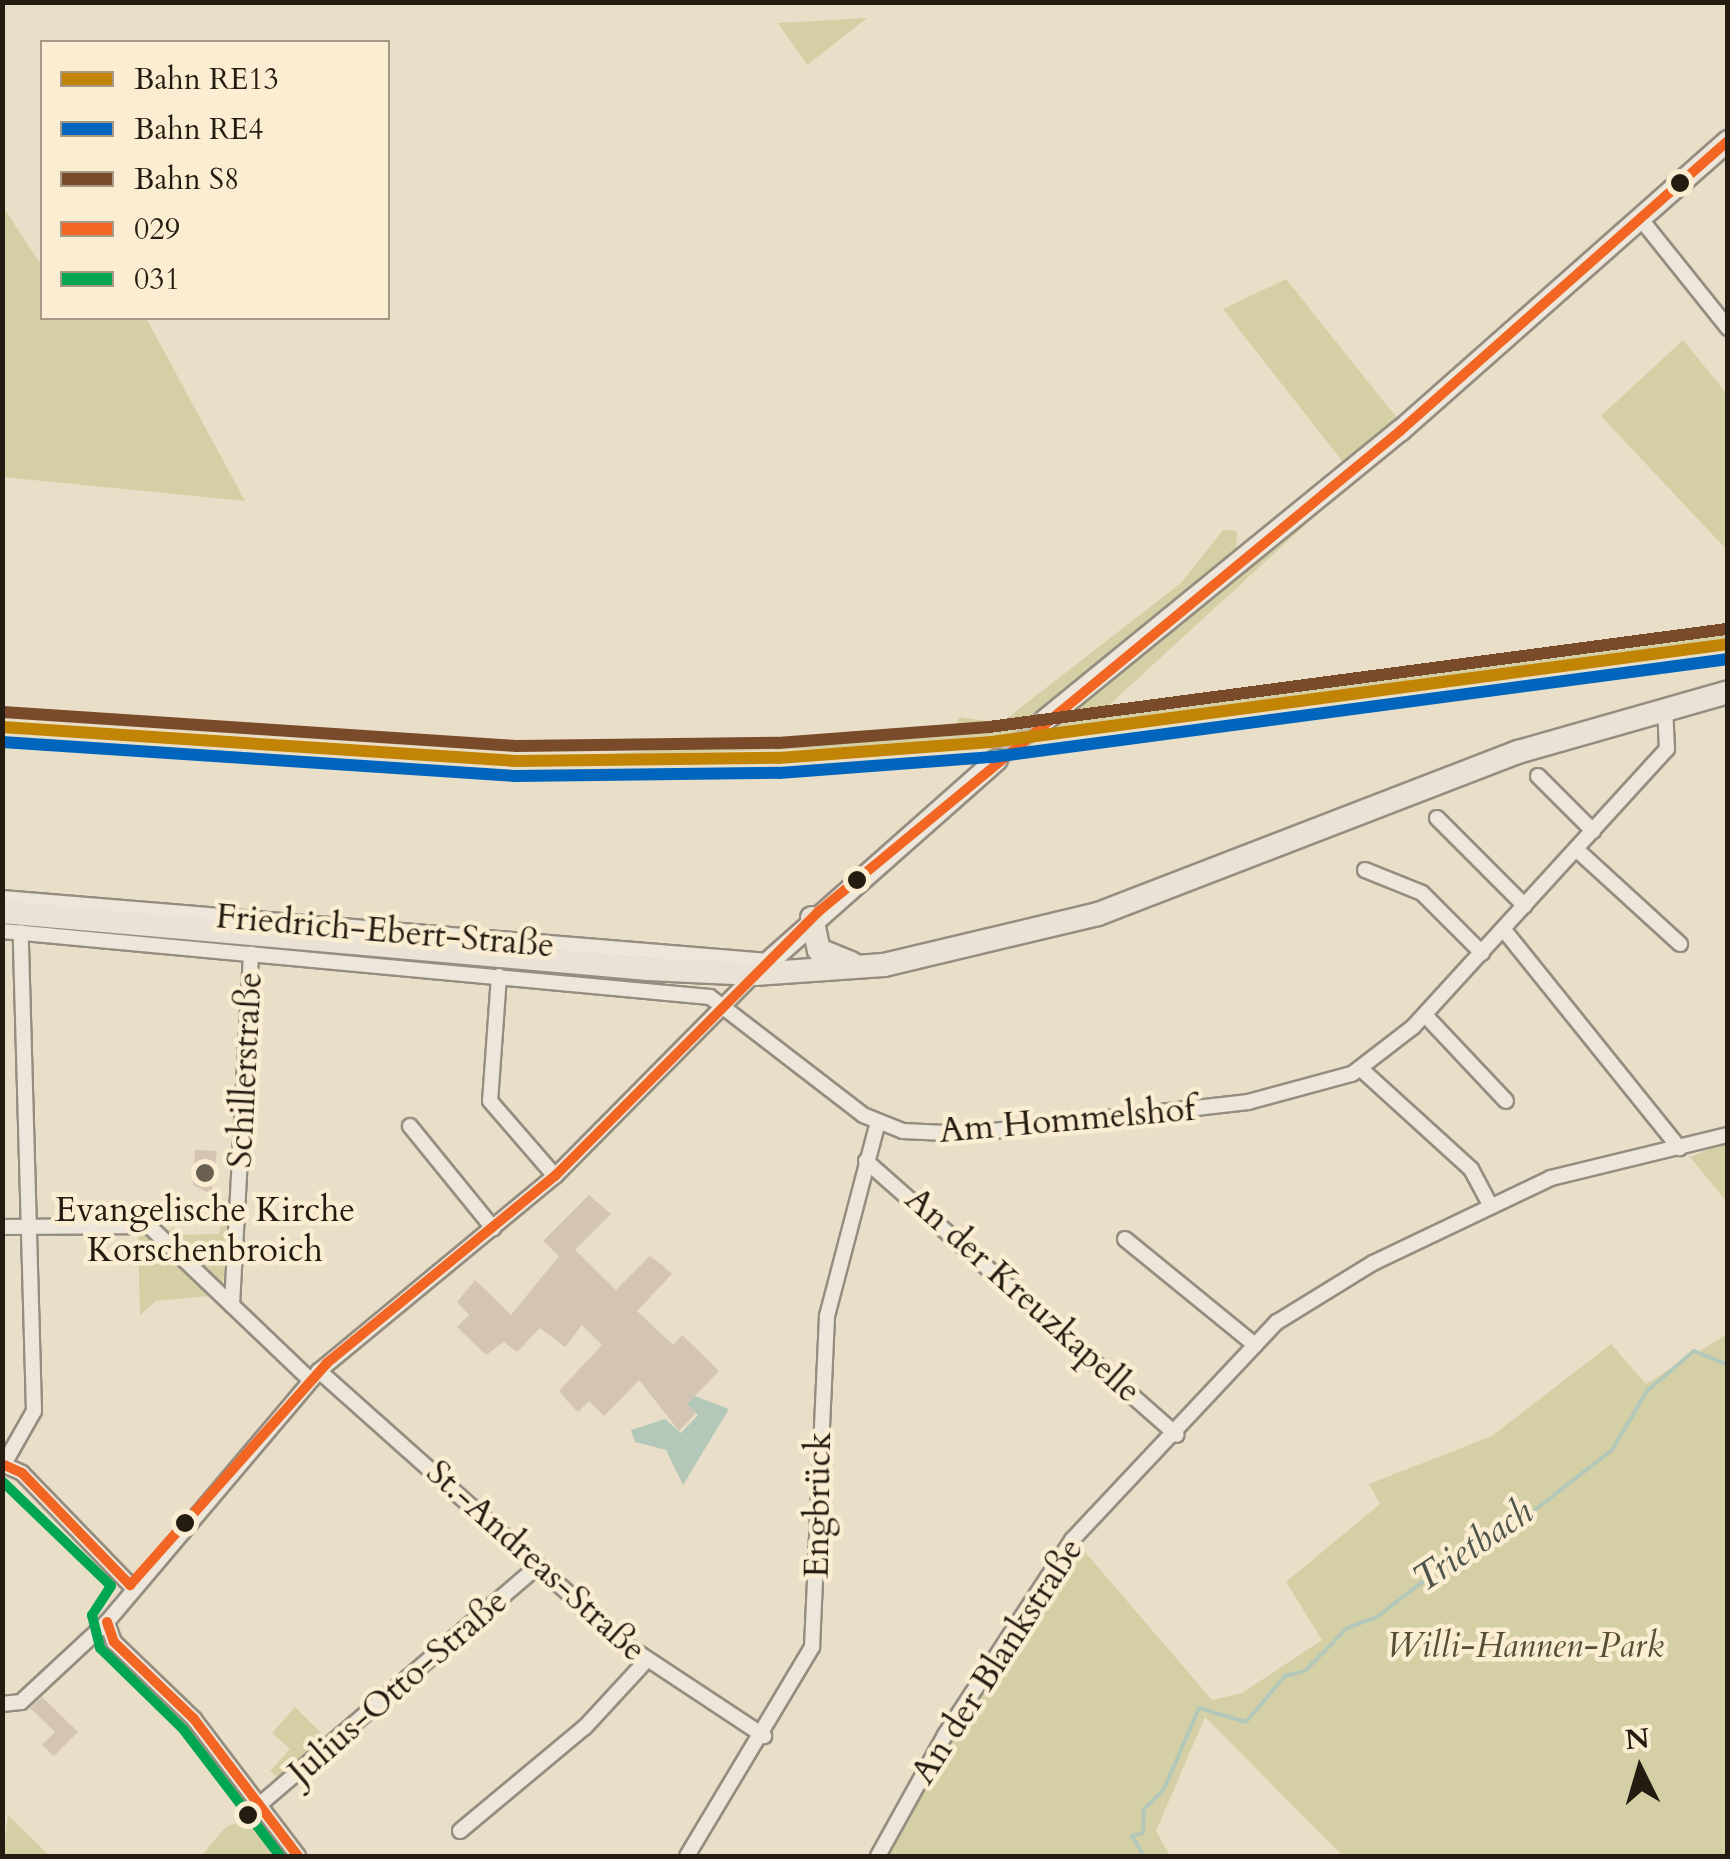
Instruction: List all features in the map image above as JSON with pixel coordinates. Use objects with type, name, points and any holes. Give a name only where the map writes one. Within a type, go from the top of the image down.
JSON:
[{"type":"main road","points":[[2,912],[762,967],[869,966],[1084,919],[1493,761],[1666,707],[1728,692]]},
{"type":"main road","points":[[812,918],[823,954],[869,966]]},
{"type":"street","points":[[1044,721],[1400,431],[1728,140]]},
{"type":"street","points":[[1640,218],[1728,328]]},
{"type":"street","name":"Am Hommelshof","points":[[877,1125],[950,1134],[1088,1121],[1262,1100],[1362,1069],[1425,1015],[1670,744],[1666,707]]},
{"type":"street","points":[[2,1704],[22,1702],[106,1622],[130,1585],[315,1376],[554,1176],[812,918],[997,760]]},
{"type":"street","points":[[1538,776],[1593,831]]},
{"type":"street","points":[[1437,818],[1524,906]]},
{"type":"street","points":[[1576,849],[1680,944]]},
{"type":"street","points":[[1366,870],[1422,893],[1482,954]]},
{"type":"street","name":"Friedrich-Ebert-Straße","points":[[2,898],[762,967]]},
{"type":"street","points":[[1504,930],[1679,1148]]},
{"type":"street","name":"Friedrich-Ebert-Straße","points":[[2,931],[499,976],[726,1005]]},
{"type":"street","points":[[21,932],[34,1414],[3,1464],[22,1473],[130,1585]]},
{"type":"street","name":"Schillerstraße","points":[[232,1305],[252,954]]},
{"type":"street","points":[[499,976],[489,1098],[554,1176]]},
{"type":"street","points":[[726,1005],[877,1125]]},
{"type":"street","points":[[1425,1015],[1506,1101]]},
{"type":"street","points":[[1362,1069],[1471,1169],[1490,1204]]},
{"type":"street","name":"Engbrück","points":[[687,1856],[764,1736],[814,1637],[827,1316],[877,1125]]},
{"type":"street","points":[[410,1126],[493,1228]]},
{"type":"street","name":"An der Blankstraße","points":[[878,1856],[1058,1558],[1177,1434],[1255,1345],[1364,1268],[1490,1204],[1566,1172],[1728,1135]]},
{"type":"street","name":"An der Kreuzkapelle","points":[[866,1161],[1177,1434]]},
{"type":"street","name":"St.-Andreas-Straße","points":[[2,1227],[149,1226],[232,1305],[646,1661],[764,1736]]},
{"type":"street","points":[[1125,1239],[1255,1345]]},
{"type":"street","name":"Julius-Otto-Straße","points":[[258,1806],[538,1566]]},
{"type":"street","points":[[106,1622],[112,1639],[189,1713],[298,1856]]},
{"type":"street","points":[[460,1830],[585,1727],[646,1661]]},
{"type":"green space","points":[[867,18],[807,65],[778,23]]},
{"type":"green space","points":[[3,207],[40,263],[40,320],[147,320],[245,501],[3,477]]},
{"type":"green space","points":[[1286,279],[1401,423],[1346,466],[1223,309]]},
{"type":"green space","points":[[1683,340],[1727,394],[1727,550],[1601,416]]},
{"type":"green space","points":[[1338,495],[1097,716],[1727,631],[1727,639],[1053,728]]},
{"type":"green space","points":[[1223,530],[1237,531],[1236,553],[1035,724],[1051,729],[896,746],[576,756],[955,730],[959,717],[1001,723],[1181,583]]},
{"type":"green space","points":[[1727,1142],[1727,1202],[1690,1157]]},
{"type":"green space","points":[[221,1225],[230,1225],[223,1283],[167,1233],[174,1226],[175,1235],[219,1234]]},
{"type":"green space","points":[[138,1233],[148,1237],[209,1296],[156,1301],[140,1315]]},
{"type":"green space","name":"Willi-Hannen-Park","points":[[1727,1334],[1727,1856],[1343,1856],[1205,1717],[1156,1831],[1170,1856],[886,1856],[951,1738],[1078,1544],[1212,1700],[1242,1693],[1322,1640],[1286,1582],[1380,1504],[1369,1484],[1492,1436],[1611,1344],[1646,1384]]},
{"type":"green space","points":[[295,1707],[327,1739],[279,1778],[270,1771],[290,1749],[272,1733]]},
{"type":"green space","points":[[8,1815],[50,1856],[3,1856]]},
{"type":"green space","points":[[249,1818],[278,1856],[201,1856],[226,1827]]},
{"type":"shaded area","points":[[695,1396],[729,1409],[683,1485],[666,1450],[635,1442],[631,1430],[665,1419],[681,1433],[698,1415],[687,1404]]},
{"type":"building","name":"Evangelische Kirche Korschenbroich","points":[[195,1150],[217,1151],[211,1194],[193,1185]]},
{"type":"building","points":[[589,1195],[611,1214],[575,1250],[616,1290],[650,1256],[662,1265],[672,1274],[637,1311],[673,1345],[682,1335],[719,1371],[687,1404],[696,1413],[679,1431],[639,1380],[604,1416],[589,1401],[578,1412],[569,1403],[559,1391],[602,1345],[582,1325],[565,1347],[540,1328],[517,1352],[504,1342],[486,1355],[457,1327],[469,1315],[457,1302],[475,1280],[511,1315],[559,1256],[543,1241]]},
{"type":"building","points":[[42,1697],[78,1732],[54,1756],[42,1745],[55,1732],[30,1708]]},
{"type":"waterway","name":"Trietbach","points":[[1144,1856],[1132,1836],[1143,1833],[1144,1809],[1164,1789],[1199,1708],[1246,1722],[1285,1676],[1305,1671],[1347,1628],[1377,1617],[1457,1555],[1496,1540],[1612,1450],[1647,1391],[1694,1351],[1728,1365]]},
{"type":"tunnel","points":[[997,760],[1044,721]]},
{"type":"rail line","name":"S8","points":[[3,712],[516,746],[777,743],[989,727],[1726,629]]},
{"type":"rail line","name":"RE13","points":[[2,727],[516,761],[778,758],[991,742],[1728,644]]},
{"type":"rail line","name":"RE4","points":[[2,742],[515,776],[779,773],[993,757],[1728,659]]},
{"type":"transit line","name":"029","points":[[2,1464],[22,1473],[130,1585],[327,1363],[555,1176],[818,912],[1400,431],[1728,141]]},
{"type":"transit line","name":"031","points":[[2,1481],[111,1586],[92,1615],[100,1648],[183,1729],[280,1856]]},
{"type":"transit line","name":"029","points":[[107,1622],[114,1642],[194,1719],[298,1856]]},
{"type":"place","name":"Evangelische Kirche Korschenbroich","points":[[205,1173]]}]
